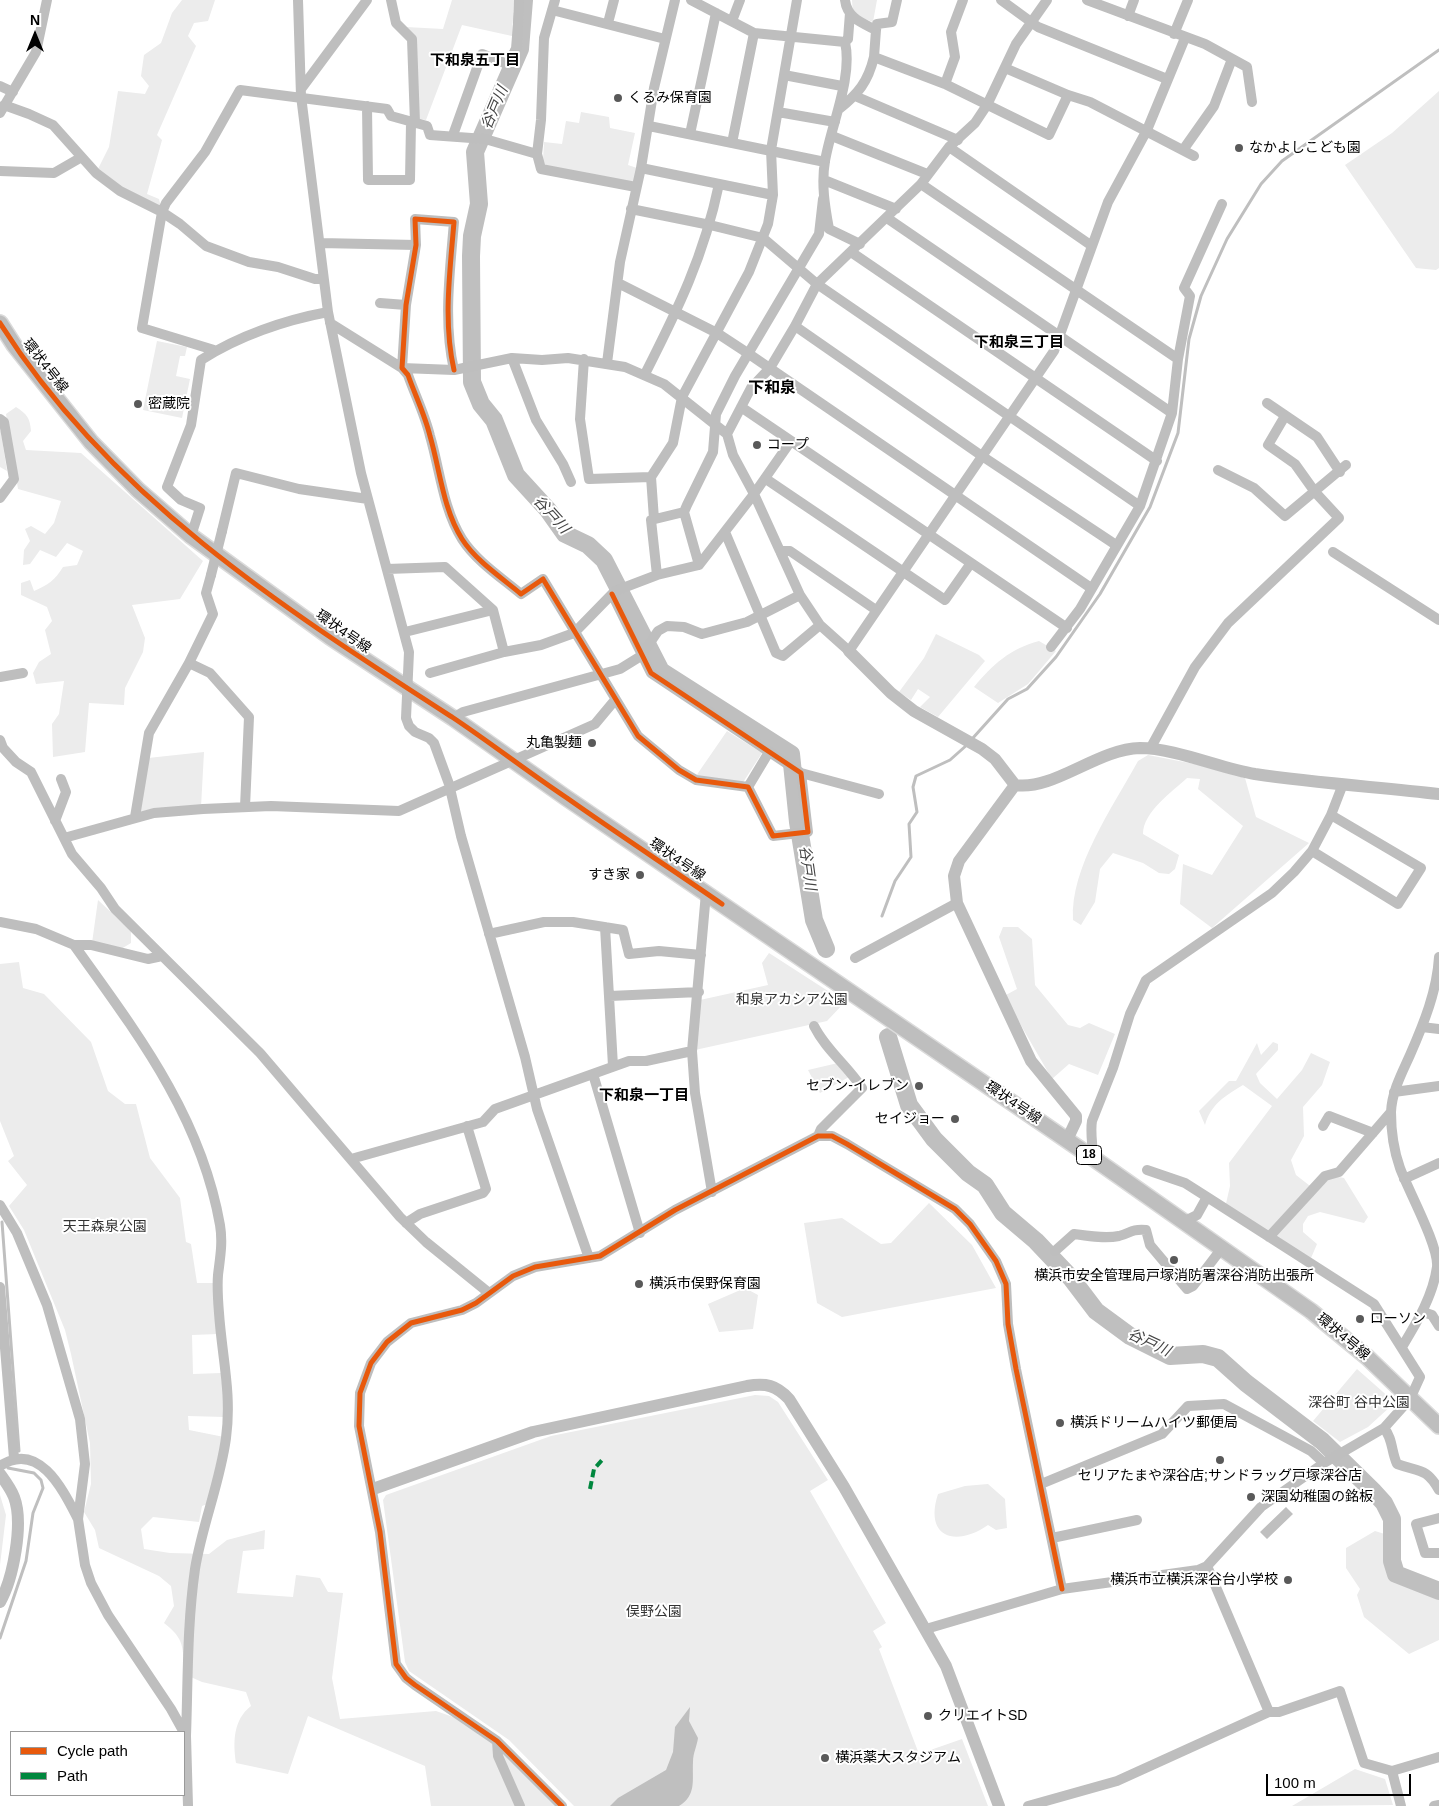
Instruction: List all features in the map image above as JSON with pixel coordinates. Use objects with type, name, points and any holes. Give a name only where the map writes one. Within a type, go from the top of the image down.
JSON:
[{"type":"main road","name":"環状4号線","points":[[0,323],[14,345],[91,442],[138,490],[191,536],[407,690],[453,718],[1185,1221],[1347,1339],[1410,1399],[1438,1422]]},
{"type":"street","points":[[47,0],[36,52],[14,92],[2,109],[29,114],[53,125],[62,133],[80,158],[120,192],[162,212],[206,246],[249,262],[278,267],[315,279],[323,279]]},
{"type":"street","points":[[298,0],[301,92],[323,279],[330,323],[368,499],[409,652],[406,718],[409,726],[434,744],[449,784],[449,791],[488,934],[534,1095],[589,1258]]},
{"type":"street","points":[[214,350],[142,328],[162,212],[166,203],[206,152],[240,90],[290,97],[301,92],[368,0]]},
{"type":"street","points":[[367,106],[368,180],[410,180],[413,123],[412,39],[396,23],[391,0]]},
{"type":"street","points":[[453,135],[482,54],[507,64],[517,48],[519,0]]},
{"type":"street","points":[[608,23],[614,0]]},
{"type":"street","points":[[607,363],[631,209],[641,168],[665,39],[676,0]]},
{"type":"street","points":[[691,0],[754,33],[845,42]]},
{"type":"street","points":[[732,21],[740,0]]},
{"type":"street","points":[[658,575],[651,520],[654,518],[651,477],[673,443],[682,396],[749,272],[763,238],[774,195],[771,150],[797,0]]},
{"type":"street","points":[[845,0],[855,20],[876,30]]},
{"type":"street","points":[[839,109],[855,96],[866,80],[874,57],[877,24],[892,22],[897,0]]},
{"type":"street","points":[[945,84],[955,57],[951,32],[963,0]]},
{"type":"street","points":[[1000,0],[1038,27],[1167,79]]},
{"type":"street","points":[[727,434],[751,388],[770,368],[817,284],[921,184],[949,147],[975,123],[987,106],[1016,44],[1047,0]]},
{"type":"street","points":[[1087,0],[1205,44],[1247,67],[1252,102]]},
{"type":"street","points":[[1128,16],[1134,0]]},
{"type":"street","points":[[1174,34],[1188,0]]},
{"type":"street","points":[[636,188],[541,169],[537,154],[541,120],[544,38],[554,5],[665,39]]},
{"type":"street","points":[[690,134],[716,13]]},
{"type":"street","points":[[699,565],[684,512],[712,452],[716,414],[819,234],[825,162],[839,109],[848,56],[845,42],[848,39],[850,13]]},
{"type":"street","points":[[732,143],[754,33]]},
{"type":"street","points":[[848,651],[1054,351],[1108,202],[1147,130],[1185,38]]},
{"type":"street","points":[[874,57],[945,84],[1049,135],[1068,95]]},
{"type":"street","points":[[1183,150],[1214,106],[1232,59]]},
{"type":"street","points":[[1005,68],[1068,95],[1090,102],[1194,156]]},
{"type":"street","points":[[784,75],[842,86]]},
{"type":"street","points":[[0,86],[14,92]]},
{"type":"street","points":[[301,92],[387,109],[391,116],[426,126],[430,135],[453,135],[482,139],[537,154]]},
{"type":"street","points":[[855,96],[958,140]]},
{"type":"street","points":[[778,112],[835,122]]},
{"type":"street","points":[[649,126],[825,162]]},
{"type":"street","points":[[832,136],[927,174]]},
{"type":"street","points":[[949,147],[1092,246]]},
{"type":"street","points":[[0,171],[54,173],[80,158]]},
{"type":"street","points":[[641,168],[774,195]]},
{"type":"street","points":[[824,180],[896,209]]},
{"type":"street","points":[[645,374],[689,285],[710,225],[719,184]]},
{"type":"street","points":[[921,184],[1178,359]]},
{"type":"street","points":[[823,199],[829,229],[860,244]]},
{"type":"street","points":[[1051,646],[1067,628],[1140,506],[1172,413],[1178,359],[1190,296],[1184,288],[1222,204]]},
{"type":"street","points":[[631,209],[763,238],[817,284],[1140,506]]},
{"type":"street","points":[[887,218],[1172,413]]},
{"type":"street","points":[[402,368],[406,306],[416,245],[415,219],[454,222],[448,316],[449,349],[454,370]]},
{"type":"street","points":[[320,243],[416,245]]},
{"type":"street","points":[[851,252],[1157,461]]},
{"type":"street","points":[[618,283],[717,333],[1091,588]]},
{"type":"street","points":[[380,303],[406,306]]},
{"type":"street","points":[[191,536],[200,508],[181,500],[167,487],[191,425],[202,360],[214,350],[290,321],[328,312]]},
{"type":"street","points":[[330,323],[402,368],[408,375],[430,435],[441,483],[454,524],[463,541],[521,594],[543,579],[638,736],[679,770],[696,780],[748,787]]},
{"type":"street","points":[[795,326],[982,456],[1116,545]]},
{"type":"street","points":[[402,368],[454,370],[512,358],[584,359],[607,363],[645,374],[682,396],[727,434],[733,454],[754,494],[800,595],[820,624],[848,651],[866,665],[891,693],[914,711],[995,759],[1015,785],[1025,787],[1040,783],[1117,751],[1150,749],[1254,774],[1439,794]]},
{"type":"street","points":[[512,358],[536,420],[563,464],[571,482]]},
{"type":"street","points":[[584,359],[580,419],[589,480],[651,477]]},
{"type":"street","points":[[1218,470],[1254,488],[1285,516],[1343,468],[1317,437],[1267,403]]},
{"type":"street","points":[[741,407],[1067,628]]},
{"type":"street","points":[[1150,749],[1195,667],[1228,623],[1339,518],[1315,492],[1295,464],[1268,445],[1285,416]]},
{"type":"street","points":[[0,419],[4,422],[14,479],[0,498]]},
{"type":"street","points":[[430,673],[504,652],[541,645],[574,633],[617,591],[658,575],[699,565],[766,478],[791,441]]},
{"type":"street","points":[[135,818],[149,733],[189,663],[213,614],[206,593],[236,472],[298,489],[368,499]]},
{"type":"street","points":[[766,478],[945,600],[971,563]]},
{"type":"street","points":[[654,518],[684,512]]},
{"type":"street","points":[[725,532],[776,653],[783,656],[820,624]]},
{"type":"street","points":[[780,551],[790,551],[876,610]]},
{"type":"street","points":[[1333,552],[1439,620]]},
{"type":"street","points":[[387,569],[445,567],[493,610],[504,652]]},
{"type":"street","points":[[617,591],[651,673],[800,771],[879,794]]},
{"type":"street","points":[[453,718],[463,712],[620,669],[642,653],[658,631],[667,626],[684,627],[702,634],[747,622],[800,595]]},
{"type":"street","points":[[405,632],[493,610]]},
{"type":"street","points":[[189,663],[210,673],[249,717],[245,806]]},
{"type":"street","points":[[0,677],[23,673]]},
{"type":"street","points":[[64,838],[154,813],[245,806],[399,811],[449,791],[595,724],[615,700]]},
{"type":"street","points":[[0,740],[3,748],[16,762],[31,772],[77,862],[90,874],[115,909],[260,1053],[351,1158],[371,1186],[406,1224],[489,1293]]},
{"type":"street","points":[[748,787],[769,752]]},
{"type":"street","points":[[748,787],[773,836],[808,832],[800,771]]},
{"type":"street","points":[[55,821],[66,792],[61,778]]},
{"type":"street","points":[[1093,1158],[1092,1121],[1113,1068],[1130,1014],[1146,980],[1272,893],[1312,851],[1331,815],[1343,784]]},
{"type":"street","points":[[1015,785],[959,861],[954,876],[957,903],[1031,1061],[1076,1116],[1076,1121],[1067,1140]]},
{"type":"street","points":[[1312,851],[1398,904],[1421,868],[1331,815]]},
{"type":"street","points":[[706,893],[700,955],[699,992],[696,1003],[692,1051],[695,1093],[712,1192]]},
{"type":"street","points":[[856,958],[957,903]]},
{"type":"street","points":[[0,922],[36,929],[74,946],[91,945],[148,959],[162,956]]},
{"type":"street","points":[[488,934],[544,922],[573,922],[623,930],[629,954],[660,951],[700,955]]},
{"type":"street","points":[[605,927],[614,1066]]},
{"type":"street","points":[[74,946],[140,1037],[188,1121],[200,1152],[220,1226],[222,1246],[218,1290],[221,1338],[229,1387],[226,1438],[217,1487],[195,1570],[187,1636],[186,1736],[188,1806]]},
{"type":"street","points":[[1402,1347],[1423,1312],[1438,1266],[1429,1233],[1404,1179],[1393,1143],[1391,1112],[1394,1092],[1422,1027],[1435,990],[1439,956]]},
{"type":"street","points":[[610,996],[699,992]]},
{"type":"street","points":[[814,1026],[822,1042],[849,1068],[862,1088],[821,1129],[818,1136]]},
{"type":"street","points":[[1422,1027],[1439,1029]]},
{"type":"street","points":[[351,1158],[483,1122],[495,1109],[629,1061],[646,1061],[692,1051]]},
{"type":"street","points":[[593,1074],[640,1233]]},
{"type":"street","points":[[1394,1092],[1439,1086]]},
{"type":"street","points":[[1269,1237],[1324,1176],[1339,1172],[1391,1112]]},
{"type":"street","points":[[1323,1126],[1329,1116],[1373,1133]]},
{"type":"street","points":[[406,1224],[420,1214],[483,1193],[486,1189],[467,1126]]},
{"type":"street","points":[[562,1806],[497,1741],[411,1682],[396,1664],[373,1489],[360,1435],[358,1409],[360,1393],[371,1363],[387,1342],[411,1323],[462,1310],[513,1276],[535,1267],[600,1256],[675,1210],[818,1136],[832,1136],[955,1210],[970,1224],[996,1261],[1006,1284],[1010,1333],[1062,1589]]},
{"type":"street","points":[[1404,1179],[1439,1163]]},
{"type":"street","points":[[926,1629],[1062,1589],[1198,1570],[1207,1566],[1261,1508],[1326,1462],[1384,1428],[1410,1399],[1420,1377],[1374,1304],[1185,1183],[1147,1170]]},
{"type":"street","points":[[1185,1221],[1196,1215],[1207,1197]]},
{"type":"street","points":[[0,1205],[17,1233],[48,1305],[72,1387],[82,1434],[85,1464],[78,1519],[85,1565],[98,1598],[171,1709],[183,1731]]},
{"type":"street","points":[[1055,1251],[1074,1234],[1120,1236],[1132,1229],[1146,1230],[1150,1245],[1187,1289],[1193,1286],[1222,1248]]},
{"type":"street","points":[[0,1287],[4,1391],[14,1458]]},
{"type":"street","points":[[1423,1312],[1432,1316],[1439,1326]]},
{"type":"street","points":[[373,1489],[533,1432],[762,1384],[778,1388],[789,1399],[844,1487],[946,1666],[999,1806]]},
{"type":"street","points":[[1041,1484],[1162,1434],[1188,1406],[1224,1404],[1311,1451],[1326,1462]]},
{"type":"street","points":[[1384,1428],[1391,1437],[1396,1464],[1415,1468],[1431,1476],[1439,1490]]},
{"type":"street","points":[[0,1466],[14,1458],[34,1462],[50,1473],[67,1498],[78,1519]]},
{"type":"street","points":[[0,1474],[14,1497],[17,1519],[12,1569],[0,1602]]},
{"type":"street","points":[[1439,1518],[1416,1524],[1425,1553],[1439,1553]]},
{"type":"street","points":[[1052,1538],[1137,1520]]},
{"type":"street","points":[[1207,1566],[1268,1712]]},
{"type":"street","points":[[1028,1806],[1117,1781],[1268,1712],[1279,1712],[1340,1691],[1364,1763],[1392,1771],[1439,1757]]},
{"type":"street","points":[[497,1741],[498,1756],[520,1806]]},
{"type":"street","points":[[1392,1771],[1401,1806]]},
{"type":"street","points":[[1434,1806],[1439,1805]]},
{"type":"green space","points":[[182,0],[215,0],[208,21],[194,23],[188,36],[196,46],[157,135],[162,140],[147,194],[159,199],[162,212],[96,173],[109,147],[118,91],[145,94],[149,86],[141,76],[144,55],[161,43],[172,13]]},
{"type":"green space","points":[[452,0],[514,0],[512,36],[462,25],[426,120],[418,119],[406,27],[443,29]]},
{"type":"green space","points":[[852,0],[877,0],[873,22],[853,15]]},
{"type":"green space","points":[[1439,91],[1439,268],[1436,270],[1416,268],[1345,165],[1392,133]]},
{"type":"green space","points":[[581,112],[609,117],[610,128],[635,133],[628,165],[637,168],[634,185],[546,167],[543,161],[544,142],[562,144],[566,121],[579,123]]},
{"type":"green space","points":[[157,341],[187,347],[185,356],[180,356],[176,376],[190,379],[182,418],[143,410]]},
{"type":"green space","points":[[16,407],[25,414],[30,423],[31,431],[23,441],[26,450],[81,453],[203,561],[180,599],[132,605],[145,638],[143,652],[125,688],[124,705],[89,703],[85,752],[53,757],[52,724],[59,714],[64,681],[36,684],[33,673],[39,662],[51,654],[45,630],[52,621],[47,607],[21,595],[21,583],[30,580],[34,591],[43,587],[54,579],[63,567],[77,565],[83,551],[67,543],[56,557],[40,550],[30,564],[23,565],[24,550],[30,541],[25,529],[31,526],[45,534],[54,523],[61,501],[18,489],[6,414]]},
{"type":"green space","points":[[0,429],[1,432],[7,471],[0,467]]},
{"type":"green space","points":[[936,634],[979,655],[985,661],[938,717],[920,707],[930,697],[918,689],[911,700],[899,692],[924,658]]},
{"type":"green space","points":[[1039,641],[1056,651],[1028,684],[998,703],[974,687],[1003,658],[1019,648]]},
{"type":"green space","points":[[727,731],[762,753],[742,784],[696,776]]},
{"type":"green space","points":[[204,752],[201,807],[138,812],[148,758]]},
{"type":"green space","points":[[1148,755],[1210,767],[1245,778],[1256,817],[1309,843],[1212,928],[1180,904],[1183,864],[1212,875],[1243,826],[1198,789],[1200,779],[1187,778],[1159,803],[1144,826],[1143,834],[1179,855],[1175,869],[1169,874],[1159,873],[1143,863],[1113,853],[1100,869],[1095,902],[1081,925],[1073,920],[1078,879],[1095,838],[1138,761]]},
{"type":"green space","points":[[98,900],[131,931],[131,943],[121,949],[92,943]]},
{"type":"green space","points":[[1003,927],[1018,927],[1032,939],[1035,985],[1068,1025],[1080,1028],[1089,1023],[1115,1034],[1098,1075],[1069,1064],[1052,1079],[1004,996],[1017,989],[999,937]]},
{"type":"green space","name":"和泉アカシア公園","points":[[769,953],[845,1002],[827,1021],[695,1050],[700,1000],[768,985],[762,963]]},
{"type":"green space","name":"天王森泉公園","points":[[19,962],[23,988],[44,994],[91,1042],[108,1091],[125,1104],[136,1104],[150,1158],[180,1198],[186,1242],[191,1244],[197,1283],[215,1283],[218,1334],[192,1335],[193,1374],[221,1373],[225,1417],[188,1416],[189,1430],[224,1437],[210,1503],[202,1506],[199,1522],[153,1517],[141,1529],[144,1549],[170,1553],[209,1554],[227,1540],[265,1530],[264,1549],[243,1551],[237,1593],[293,1597],[296,1575],[320,1578],[328,1592],[343,1593],[332,1678],[340,1719],[436,1711],[476,1725],[555,1806],[431,1806],[425,1766],[308,1716],[288,1774],[236,1763],[236,1732],[241,1718],[251,1706],[246,1692],[202,1682],[184,1674],[182,1645],[176,1634],[164,1623],[174,1606],[171,1586],[159,1576],[99,1548],[95,1530],[84,1512],[91,1484],[90,1443],[65,1330],[24,1230],[9,1206],[27,1185],[8,1161],[14,1156],[0,1121],[0,964]]},
{"type":"green space","points":[[1273,1042],[1278,1044],[1278,1050],[1256,1074],[1260,1083],[1277,1099],[1302,1070],[1311,1053],[1330,1062],[1322,1085],[1303,1107],[1304,1136],[1291,1160],[1296,1175],[1314,1189],[1328,1175],[1344,1178],[1368,1217],[1364,1223],[1320,1212],[1308,1216],[1303,1224],[1303,1232],[1317,1244],[1311,1258],[1225,1208],[1230,1186],[1229,1163],[1272,1106],[1243,1085],[1215,1106],[1205,1125],[1199,1111],[1229,1081],[1236,1081],[1257,1043],[1261,1055]]},
{"type":"green space","points":[[838,1063],[849,1077],[820,1093],[808,1070]]},
{"type":"green space","points":[[929,1203],[972,1245],[996,1288],[842,1317],[817,1303],[804,1223],[842,1218],[881,1244],[891,1243]]},
{"type":"green space","points":[[745,1288],[758,1295],[753,1329],[719,1332],[708,1304]]},
{"type":"green space","name":"深谷町 谷中公園","points":[[1357,1369],[1391,1399],[1391,1406],[1368,1427],[1340,1442],[1313,1421]]},
{"type":"green space","name":"俣野公園","points":[[755,1395],[769,1396],[778,1402],[828,1480],[810,1491],[886,1623],[873,1631],[882,1647],[879,1649],[919,1754],[962,1739],[988,1806],[574,1806],[509,1740],[409,1671],[405,1662],[383,1500],[386,1495],[551,1436]]},
{"type":"green space","points":[[988,1484],[1005,1499],[1007,1528],[996,1530],[988,1525],[976,1532],[954,1537],[945,1534],[939,1529],[935,1520],[938,1494],[965,1486]]},
{"type":"green space","points":[[0,1495],[6,1515],[0,1565]]},
{"type":"green space","points":[[1375,1531],[1391,1536],[1392,1561],[1396,1575],[1439,1591],[1439,1640],[1409,1654],[1364,1617],[1357,1595],[1360,1589],[1346,1568],[1346,1548]]},
{"type":"green space","points":[[1355,1769],[1385,1779],[1393,1805],[1292,1806]]},
{"type":"shaded area","points":[[1286,1507],[1293,1514],[1267,1539],[1260,1532]]},
{"type":"shaded area","points":[[690,1707],[689,1721],[698,1738],[693,1759],[691,1792],[685,1802],[679,1806],[610,1806],[618,1798],[666,1770],[673,1752],[675,1727]]},
{"type":"waterway","name":"谷戸川","points":[[524,0],[520,49],[475,152],[479,204],[472,236],[471,256],[472,382],[481,404],[494,420],[516,475],[548,510],[565,534],[588,545],[604,560],[661,671],[791,754],[798,822],[814,920],[826,949]]},
{"type":"waterway","points":[[972,739],[1008,699],[1027,689],[1056,657],[1100,594],[1150,507],[1178,433],[1189,339],[1201,296],[1227,239],[1261,184],[1282,161],[1439,50]]},
{"type":"waterway","points":[[882,916],[895,881],[911,857],[909,824],[917,812],[913,787],[916,776],[950,760],[968,744]]},
{"type":"waterway","name":"谷戸川","points":[[888,1037],[909,1105],[934,1139],[968,1173],[985,1185],[1003,1213],[1036,1241],[1071,1278],[1096,1311],[1130,1336],[1170,1356],[1203,1354],[1218,1358],[1246,1383],[1322,1441],[1384,1503],[1392,1519],[1392,1561],[1396,1574],[1439,1591]]},
{"type":"waterway","points":[[2,1222],[19,1451]]},
{"type":"waterway","points":[[0,1638],[26,1561],[33,1513],[43,1488],[41,1480],[34,1473],[8,1468]]},
{"type":"marked path","points":[[590,1489],[594,1469],[602,1460]]},
{"type":"cycle path","points":[[454,370],[448,315],[454,222],[415,219],[416,245],[406,305],[402,368],[408,375],[425,420],[450,515],[462,539],[474,555],[521,594],[543,579],[638,736],[679,770],[696,780],[748,787],[773,836],[808,832],[801,773],[651,673],[612,594]]},
{"type":"cycle path","points":[[0,323],[44,385],[93,442],[146,495],[204,544],[263,590],[325,634],[467,727],[552,788],[722,904]]},
{"type":"cycle path","points":[[562,1806],[497,1741],[415,1685],[406,1678],[396,1664],[380,1532],[359,1426],[360,1393],[371,1363],[387,1342],[411,1323],[462,1310],[476,1303],[513,1276],[535,1267],[600,1256],[675,1210],[818,1136],[832,1136],[955,1209],[970,1224],[996,1261],[1006,1284],[1008,1324],[1016,1369],[1062,1589]]},
{"type":"place","name":"くるみ保育園","points":[[618,98]]},
{"type":"place","name":"なかよしこども園","points":[[1239,148]]},
{"type":"place","name":"密蔵院","points":[[138,404]]},
{"type":"place","name":"コープ","points":[[757,445]]},
{"type":"place","name":"丸亀製麺","points":[[592,743]]},
{"type":"place","name":"すき家","points":[[640,875]]},
{"type":"place","name":"セブン-イレブン","points":[[919,1086]]},
{"type":"place","name":"セイジョー","points":[[955,1119]]},
{"type":"place","name":"横浜市安全管理局戸塚消防署深谷消防出張所","points":[[1174,1260]]},
{"type":"place","name":"横浜市俣野保育園","points":[[639,1284]]},
{"type":"place","name":"ローソン","points":[[1360,1319]]},
{"type":"place","name":"横浜ドリームハイツ郵便局","points":[[1060,1423]]},
{"type":"place","name":"セリアたまや深谷店;サンドラッグ戸塚深谷店","points":[[1220,1460]]},
{"type":"place","name":"深園幼稚園の銘板","points":[[1251,1497]]},
{"type":"place","name":"横浜市立横浜深谷台小学校","points":[[1288,1580]]},
{"type":"place","name":"クリエイトSD","points":[[928,1716]]},
{"type":"place","name":"横浜薬大スタジアム","points":[[825,1758]]},
{"type":"district","name":"下和泉五丁目","points":[[475,61]]},
{"type":"district","name":"下和泉三丁目","points":[[1019,343]]},
{"type":"district","name":"下和泉","points":[[772,389]]},
{"type":"district","name":"下和泉一丁目","points":[[644,1096]]}]
